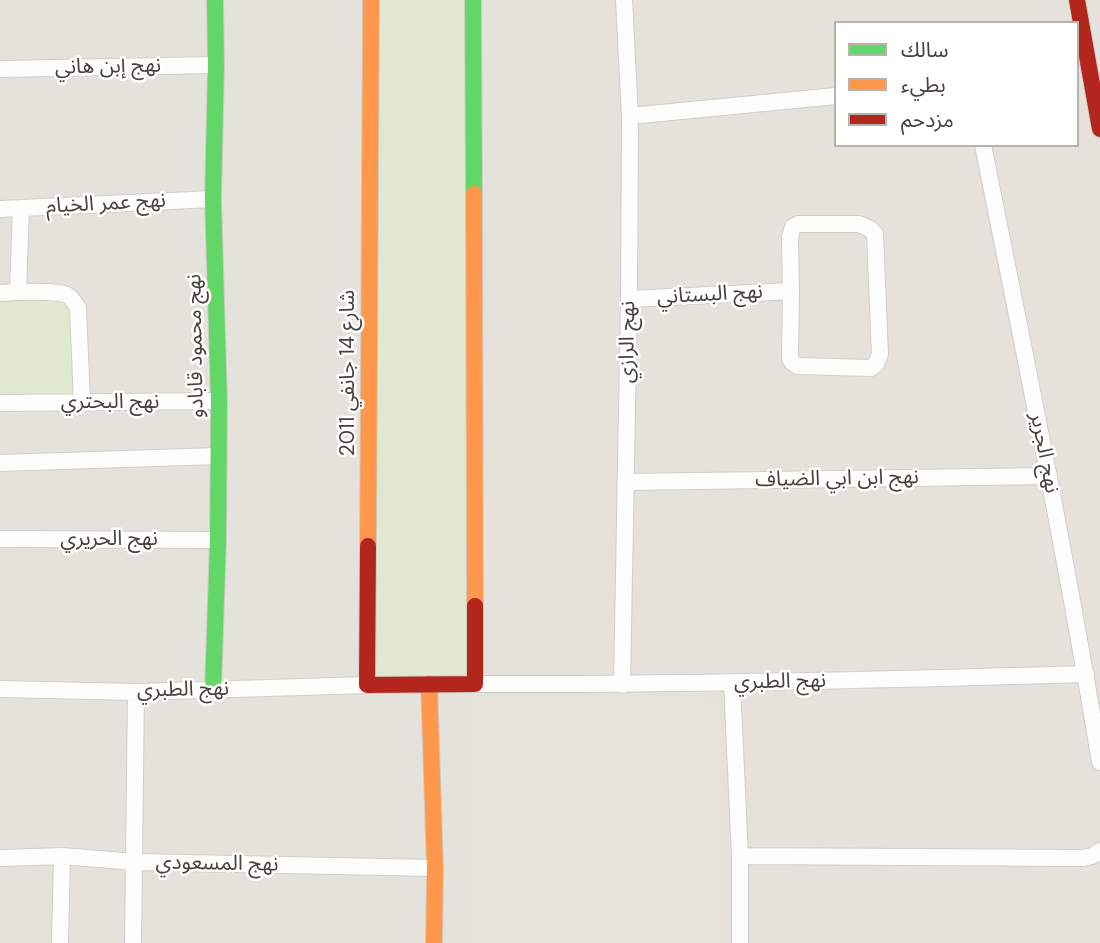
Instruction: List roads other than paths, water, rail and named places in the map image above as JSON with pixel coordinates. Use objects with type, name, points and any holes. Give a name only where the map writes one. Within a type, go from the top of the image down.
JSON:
[{"type":"street","name":"نهج محمود قابادو","points":[[213,690],[219,401],[213,200],[215,0]]},
{"type":"street","name":"شارع 14 جانفي 2011","points":[[367,685],[371,0]]},
{"type":"street","points":[[367,685],[475,684],[473,0]]},
{"type":"street","name":"نهج الرازي","points":[[622,685],[630,116],[624,0]]},
{"type":"street","points":[[1077,0],[1100,129]]},
{"type":"street","name":"نهج إبن هاني","points":[[0,69],[216,65]]},
{"type":"street","points":[[630,116],[834,96]]},
{"type":"street","name":"نهج الجرير","points":[[983,147],[1049,476],[1100,762]]},
{"type":"street","name":"نهج عمر الخيام","points":[[0,209],[213,200]]},
{"type":"street","points":[[18,291],[21,208]]},
{"type":"street","name":"نهج البستاني","points":[[798,224],[859,224],[870,229],[875,234],[880,354],[876,364],[871,368],[798,366],[792,362],[791,291],[790,237],[793,227],[798,224]]},
{"type":"street","points":[[0,293],[18,291],[66,295],[74,300],[78,307],[82,402]]},
{"type":"street","name":"نهج البستاني","points":[[629,299],[791,291]]},
{"type":"street","name":"نهج البحتري","points":[[0,403],[219,401]]},
{"type":"street","points":[[0,463],[218,456]]},
{"type":"street","name":"نهج ابن ابي الضياف","points":[[625,482],[1049,476]]},
{"type":"street","name":"نهج الحريري","points":[[0,539],[218,540]]},
{"type":"street","name":"نهج الطبري","points":[[475,684],[622,685],[1086,674]]},
{"type":"street","points":[[732,683],[740,856],[740,943]]},
{"type":"street","points":[[429,684],[435,868],[434,943]]},
{"type":"street","name":"نهج الطبري","points":[[0,689],[136,692],[367,685]]},
{"type":"street","points":[[134,943],[136,692]]},
{"type":"street","points":[[740,856],[1083,858],[1100,851]]},
{"type":"street","points":[[60,943],[62,856]]},
{"type":"street","name":"نهج المسعودي","points":[[0,858],[62,856],[135,862],[435,868]]}]
